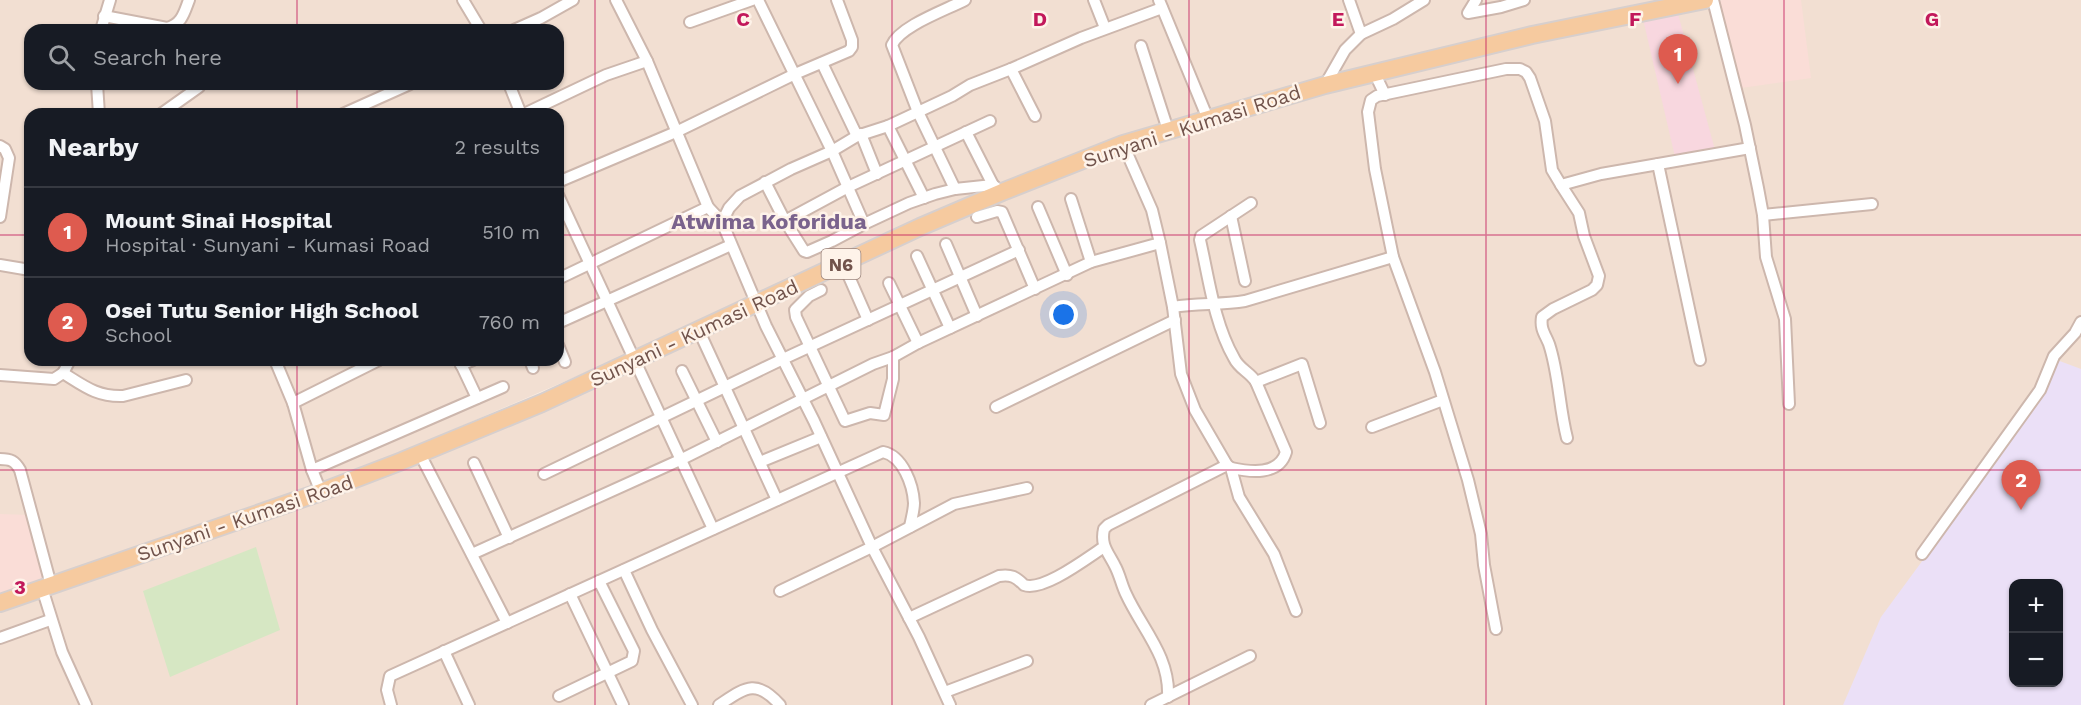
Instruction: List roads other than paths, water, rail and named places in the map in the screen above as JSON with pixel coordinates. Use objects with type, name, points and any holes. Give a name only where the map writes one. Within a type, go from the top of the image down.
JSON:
[{"type":"main road","name":"Sunyani - Kumasi Road","points":[[0,603],[321,492],[532,408],[756,305],[998,188],[1123,144],[1325,85],[1532,36],[1705,0]]},
{"type":"street","points":[[102,24],[110,0]]},
{"type":"street","points":[[177,24],[181,21],[189,0]]},
{"type":"street","points":[[463,0],[477,24]]},
{"type":"street","points":[[526,24],[573,0]]},
{"type":"street","points":[[616,0],[647,61],[708,207],[722,222],[756,305],[950,705]]},
{"type":"street","points":[[690,22],[752,0]]},
{"type":"street","points":[[758,0],[832,151],[864,224]]},
{"type":"street","points":[[564,179],[676,132],[795,74],[849,51],[852,40],[837,0]]},
{"type":"street","points":[[955,189],[918,112],[892,45],[910,27],[965,0]]},
{"type":"street","points":[[1094,0],[1105,28]]},
{"type":"street","points":[[1349,0],[1361,34]]},
{"type":"street","points":[[1325,85],[1345,50],[1361,34],[1393,19],[1424,0]]},
{"type":"street","points":[[1476,0],[1468,14],[1524,0]]},
{"type":"street","points":[[1713,0],[1750,148],[1763,214],[1766,256],[1785,319],[1789,404]]},
{"type":"street","points":[[722,222],[729,208],[740,196],[832,151],[859,135],[888,126],[970,85],[1161,4],[1208,118]]},
{"type":"street","points":[[104,16],[146,24]]},
{"type":"street","points":[[1141,46],[1168,130]]},
{"type":"street","points":[[536,108],[606,75],[647,61]]},
{"type":"street","points":[[822,63],[878,174]]},
{"type":"street","points":[[1496,629],[1484,565],[1481,534],[1468,480],[1443,400],[1393,257],[1375,170],[1368,112],[1371,100],[1377,96],[1502,70],[1515,68],[1526,72],[1545,121],[1552,170],[1579,213],[1584,236],[1599,276],[1597,285],[1592,290],[1553,309],[1542,317],[1541,324],[1554,362],[1567,438]]},
{"type":"street","points":[[1011,69],[1035,116]]},
{"type":"street","points":[[1375,74],[1384,95]]},
{"type":"street","points":[[97,90],[99,108]]},
{"type":"street","points":[[169,108],[195,90]]},
{"type":"street","points":[[356,108],[397,90]]},
{"type":"street","points":[[512,90],[520,108]]},
{"type":"street","points":[[785,222],[848,188],[990,121]]},
{"type":"street","points":[[888,126],[924,198]]},
{"type":"street","points":[[765,182],[801,249],[807,252],[924,198],[955,189],[998,188],[966,132]]},
{"type":"street","points":[[1123,144],[1152,210],[1173,307],[1181,374],[1189,395],[1229,467],[1239,497],[1274,554],[1296,611]]},
{"type":"street","points":[[0,146],[5,149],[9,158],[0,217]]},
{"type":"street","points":[[1561,186],[1601,174],[1750,148]]},
{"type":"street","points":[[1658,164],[1701,360]]},
{"type":"street","points":[[1071,199],[1091,262]]},
{"type":"street","points":[[1168,697],[1169,681],[1166,669],[1151,636],[1125,594],[1115,566],[1104,547],[1104,529],[1108,525],[1229,467],[1252,472],[1264,471],[1273,469],[1285,456],[1286,452],[1256,382],[1233,357],[1214,304],[1200,240],[1200,236],[1251,203]]},
{"type":"street","points":[[1763,214],[1872,204]]},
{"type":"street","points":[[564,276],[708,207]]},
{"type":"street","points":[[1038,207],[1066,274]]},
{"type":"street","points":[[564,208],[713,529]]},
{"type":"street","points":[[977,217],[997,211],[1002,212],[1035,289]]},
{"type":"street","points":[[1231,216],[1245,281]]},
{"type":"street","points":[[472,554],[680,460],[873,364],[893,357],[918,343],[1091,262],[1160,243]]},
{"type":"street","points":[[946,244],[976,316]]},
{"type":"street","points":[[564,320],[731,245]]},
{"type":"street","points":[[544,474],[810,346],[1019,250]]},
{"type":"street","points":[[917,256],[950,328]]},
{"type":"street","points":[[1173,307],[1245,301],[1393,257]]},
{"type":"street","points":[[843,263],[868,320]]},
{"type":"street","points":[[0,265],[24,269]]},
{"type":"street","points":[[889,283],[918,343]]},
{"type":"street","points":[[821,290],[809,296],[795,310],[796,317],[845,421],[870,413],[883,415],[893,380],[893,357]]},
{"type":"street","points":[[996,407],[1175,320]]},
{"type":"street","points":[[1922,554],[2040,390],[2054,356],[2075,333],[2081,322]]},
{"type":"street","points":[[699,331],[777,500]]},
{"type":"street","points":[[1256,382],[1302,364],[1320,423]]},
{"type":"street","points":[[0,375],[54,379],[63,373],[67,366]]},
{"type":"street","points":[[277,366],[293,403],[312,470],[321,492]]},
{"type":"street","points":[[293,403],[367,366]]},
{"type":"street","points":[[461,366],[477,398]]},
{"type":"street","points":[[682,371],[717,442]]},
{"type":"street","points":[[63,373],[93,392],[112,396],[123,396],[186,380]]},
{"type":"street","points":[[312,470],[503,387]]},
{"type":"street","points":[[1372,427],[1443,400]]},
{"type":"street","points":[[760,462],[821,437]]},
{"type":"street","points":[[391,705],[387,690],[390,676],[884,452],[900,463],[908,477],[914,503],[910,527]]},
{"type":"street","points":[[420,454],[507,623]]},
{"type":"street","points":[[0,459],[10,459],[17,463],[20,470],[46,587],[50,620],[86,705]]},
{"type":"street","points":[[474,463],[509,538]]},
{"type":"street","points":[[780,591],[954,504],[1027,488]]},
{"type":"street","points":[[909,618],[999,576],[1017,577],[1024,585],[1036,586],[1072,568],[1104,547]]},
{"type":"street","points":[[624,570],[652,630],[692,705]]},
{"type":"street","points":[[559,696],[632,661],[634,651],[599,581]]},
{"type":"street","points":[[570,594],[622,705]]},
{"type":"street","points":[[0,638],[50,620]]},
{"type":"street","points":[[444,651],[469,705]]},
{"type":"street","points":[[1151,705],[1250,656]]},
{"type":"street","points":[[945,692],[1027,661]]},
{"type":"street","points":[[719,705],[741,691],[754,688],[768,691],[780,705]]},
{"type":"place","name":"Mount Sinai Hospital","points":[[1678,84]]},
{"type":"place","name":"Osei Tutu Senior High School","points":[[2021,510]]},
{"type":"district","name":"Atwima Koforidua","points":[[769,221]]}]
